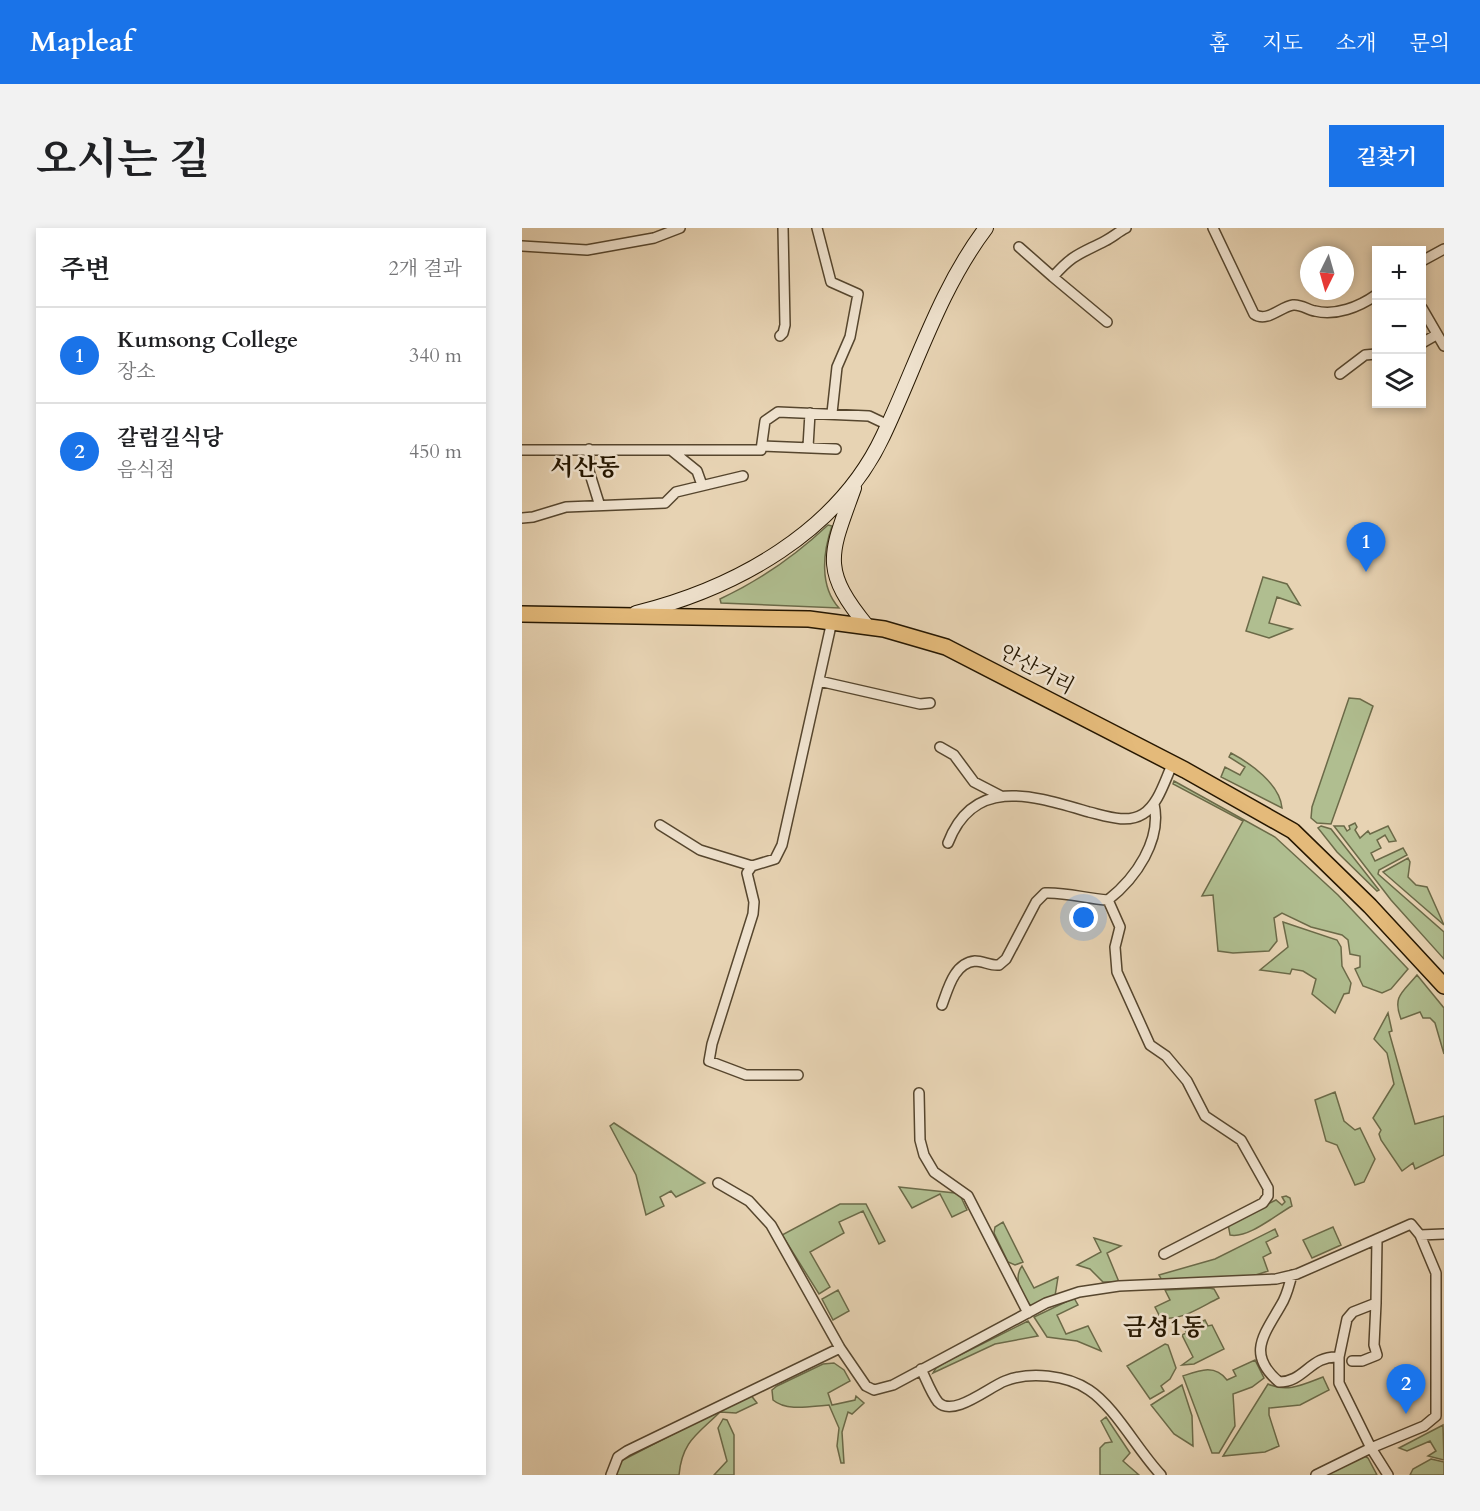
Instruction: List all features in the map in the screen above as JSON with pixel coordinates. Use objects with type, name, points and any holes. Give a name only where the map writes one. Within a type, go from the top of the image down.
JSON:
[{"type":"main road","points":[[867,626],[837,585],[833,570],[835,543],[855,486],[888,424],[944,299],[983,229]]},
{"type":"main road","points":[[626,616],[666,606],[751,570],[793,544],[855,486]]},
{"type":"main road","name":"안산거리","points":[[522,614],[832,621],[915,637],[976,660],[1244,801],[1293,831],[1370,906],[1444,986]]},
{"type":"street","points":[[522,246],[587,250],[654,238],[680,228]]},
{"type":"street","points":[[780,336],[785,325],[783,228]]},
{"type":"street","points":[[817,228],[831,282],[858,294],[850,337],[837,367],[832,413]]},
{"type":"street","points":[[1053,277],[1068,260],[1082,250],[1098,245],[1126,228]]},
{"type":"street","points":[[1213,228],[1254,314],[1258,317],[1264,317],[1292,305],[1327,314],[1338,312],[1372,297]]},
{"type":"street","points":[[1019,247],[1107,322]]},
{"type":"street","points":[[1426,259],[1444,249]]},
{"type":"street","points":[[1426,316],[1444,346]]},
{"type":"street","points":[[1426,341],[1436,335]]},
{"type":"street","points":[[1340,374],[1365,355],[1372,354]]},
{"type":"street","points":[[522,450],[761,450],[765,421],[778,412],[869,416],[888,424]]},
{"type":"street","points":[[808,447],[810,413]]},
{"type":"street","points":[[762,446],[836,449]]},
{"type":"street","points":[[589,449],[589,471],[599,503]]},
{"type":"street","points":[[670,450],[697,471],[702,485]]},
{"type":"street","points":[[522,518],[566,507],[599,503],[665,503],[676,492],[743,476]]},
{"type":"street","points":[[660,825],[700,850],[752,866],[775,859],[782,845],[832,621]]},
{"type":"street","points":[[819,681],[920,704],[930,703]]},
{"type":"street","points":[[940,747],[954,755],[974,782],[1001,796]]},
{"type":"street","points":[[948,843],[956,823],[973,807],[990,798],[1001,796],[1010,795],[1054,802],[1128,820],[1143,814],[1154,804],[1173,763]]},
{"type":"street","points":[[942,1005],[951,981],[967,963],[978,961],[999,965],[1006,959],[1036,902],[1045,893],[1062,892],[1089,899],[1108,900],[1123,888],[1154,839],[1157,820],[1154,804]]},
{"type":"street","points":[[752,866],[747,873],[754,902],[753,914],[712,1044],[709,1061],[746,1075],[798,1075]]},
{"type":"street","points":[[1108,900],[1120,927],[1115,947],[1117,972],[1150,1045],[1166,1056],[1187,1081],[1205,1116],[1241,1140],[1268,1188],[1268,1196],[1263,1203],[1164,1254]]},
{"type":"street","points":[[919,1092],[920,1140],[924,1155],[934,1172],[968,1196],[1028,1313]]},
{"type":"street","points":[[718,1182],[749,1202],[771,1225],[840,1348],[863,1383],[874,1390],[893,1385],[1052,1301],[1102,1287],[1238,1281],[1292,1275],[1411,1224],[1420,1235],[1436,1273],[1436,1416],[1424,1426],[1371,1448],[1316,1475]]},
{"type":"street","points":[[1420,1235],[1444,1234]]},
{"type":"street","points":[[1352,1361],[1362,1361],[1377,1355],[1374,1345],[1377,1239]]},
{"type":"street","points":[[1292,1275],[1283,1304],[1267,1326],[1262,1341],[1260,1356],[1266,1371],[1278,1382],[1289,1382],[1301,1375],[1309,1365],[1327,1356],[1339,1358]]},
{"type":"street","points":[[1376,1303],[1353,1312],[1347,1319],[1339,1358],[1339,1383],[1371,1448],[1388,1475]]},
{"type":"street","points":[[611,1475],[618,1457],[627,1451],[840,1348]]},
{"type":"street","points":[[921,1369],[939,1402],[948,1407],[961,1405],[1005,1381],[1035,1374],[1088,1389],[1107,1406],[1142,1455],[1161,1475]]},
{"type":"green space","points":[[828,525],[832,526],[826,547],[826,579],[828,590],[839,608],[721,603],[720,599],[750,584],[777,566]]},
{"type":"green space","points":[[1263,577],[1287,584],[1300,605],[1277,597],[1269,623],[1292,629],[1269,638],[1246,631]]},
{"type":"green space","points":[[1349,698],[1360,699],[1373,706],[1331,824],[1317,823],[1311,818],[1312,807]]},
{"type":"green space","points":[[1231,753],[1263,775],[1276,791],[1282,808],[1221,777],[1225,767],[1240,775],[1245,767],[1229,757]]},
{"type":"green space","points":[[1174,781],[1275,837],[1338,895],[1408,969],[1391,989],[1382,993],[1363,986],[1355,969],[1360,967],[1360,956],[1350,954],[1348,940],[1342,935],[1311,927],[1282,913],[1274,918],[1277,941],[1269,951],[1233,953],[1218,951],[1213,895],[1202,896],[1243,821],[1173,784]]},
{"type":"green space","points":[[1355,823],[1357,827],[1355,830],[1360,838],[1368,831],[1370,834],[1388,826],[1396,841],[1389,842],[1385,835],[1377,840],[1381,848],[1371,853],[1375,861],[1403,848],[1407,855],[1379,870],[1378,874],[1444,932],[1444,959],[1391,900],[1334,826],[1344,826],[1347,831],[1350,829],[1349,826]]},
{"type":"green space","points":[[1321,826],[1331,829],[1379,890],[1377,891],[1337,852],[1318,828]]},
{"type":"green space","points":[[1408,858],[1410,862],[1408,877],[1416,885],[1427,887],[1444,925],[1383,872]]},
{"type":"green space","points":[[1283,922],[1337,940],[1341,947],[1342,966],[1351,983],[1349,993],[1344,994],[1335,1013],[1312,994],[1316,979],[1303,971],[1292,969],[1290,974],[1260,970],[1288,947]]},
{"type":"green space","points":[[1417,975],[1444,1008],[1444,1054],[1435,1023],[1430,1018],[1423,1018],[1420,1012],[1401,1019],[1398,999]]},
{"type":"green space","points":[[1388,1013],[1392,1031],[1389,1032],[1415,1124],[1444,1116],[1444,1155],[1415,1169],[1413,1163],[1402,1171],[1381,1140],[1379,1134],[1381,1130],[1373,1118],[1394,1084],[1387,1053],[1374,1039]]},
{"type":"green space","points":[[1335,1092],[1344,1121],[1355,1130],[1360,1128],[1375,1159],[1364,1182],[1355,1185],[1337,1145],[1326,1141],[1315,1100]]},
{"type":"green space","points":[[614,1123],[705,1183],[676,1197],[671,1191],[660,1197],[664,1206],[646,1215],[636,1175],[610,1126]]},
{"type":"green space","points":[[899,1187],[955,1193],[960,1195],[967,1210],[952,1217],[940,1194],[912,1208]]},
{"type":"green space","points":[[1282,1197],[1290,1198],[1292,1206],[1254,1230],[1230,1235],[1228,1224],[1276,1200],[1282,1205],[1285,1202]]},
{"type":"green space","points":[[840,1204],[866,1204],[885,1241],[879,1244],[863,1211],[839,1222],[844,1233],[810,1252],[830,1287],[819,1294],[782,1235]]},
{"type":"green space","points":[[1003,1222],[1023,1262],[1015,1265],[1008,1262],[994,1233],[995,1227]]},
{"type":"green space","points":[[1333,1227],[1341,1245],[1312,1258],[1303,1240]]},
{"type":"green space","points":[[1275,1229],[1278,1236],[1266,1242],[1271,1253],[1263,1257],[1268,1271],[1250,1277],[1163,1282],[1159,1275],[1215,1259]]},
{"type":"green space","points":[[1094,1238],[1121,1246],[1107,1253],[1119,1282],[1103,1282],[1090,1269],[1077,1265],[1101,1252]]},
{"type":"green space","points":[[1022,1266],[1034,1288],[1058,1277],[1055,1296],[1031,1307],[1018,1282]]},
{"type":"green space","points":[[1214,1289],[1219,1298],[1183,1316],[1160,1317],[1155,1307],[1170,1300],[1165,1290]]},
{"type":"green space","points":[[838,1290],[849,1311],[833,1320],[822,1299]]},
{"type":"green space","points":[[1074,1298],[1078,1305],[1057,1315],[1066,1334],[1088,1326],[1101,1351],[1077,1341],[1047,1337],[1034,1317]]},
{"type":"green space","points":[[1205,1320],[1208,1326],[1212,1325],[1224,1349],[1194,1364],[1182,1365],[1193,1357],[1182,1335],[1186,1333],[1185,1329]]},
{"type":"green space","points":[[1028,1321],[1038,1336],[995,1344],[933,1373],[936,1368],[946,1362]]},
{"type":"green space","points":[[1165,1344],[1168,1345],[1176,1368],[1170,1379],[1161,1386],[1164,1391],[1150,1399],[1127,1366]]},
{"type":"green space","points":[[1255,1360],[1264,1378],[1252,1387],[1233,1394],[1235,1426],[1219,1453],[1212,1453],[1183,1376],[1201,1370],[1212,1370],[1227,1380],[1236,1376],[1233,1370]]},
{"type":"green space","points":[[834,1363],[844,1370],[850,1381],[828,1393],[832,1405],[855,1400],[856,1396],[864,1403],[852,1414],[848,1412],[842,1432],[844,1463],[841,1463],[837,1446],[839,1428],[829,1405],[785,1406],[773,1400],[772,1390],[823,1364]]},
{"type":"green space","points":[[1323,1377],[1329,1390],[1300,1405],[1269,1408],[1279,1446],[1265,1452],[1223,1456],[1268,1384],[1289,1388]]},
{"type":"green space","points":[[1182,1385],[1192,1416],[1193,1446],[1174,1434],[1151,1405]]},
{"type":"green space","points":[[750,1394],[757,1403],[736,1413],[720,1412],[692,1439],[684,1454],[679,1475],[616,1475],[621,1461]]},
{"type":"green space","points":[[1106,1417],[1130,1453],[1123,1461],[1139,1475],[1100,1475],[1100,1448],[1105,1443],[1112,1442],[1101,1421]]},
{"type":"green space","points":[[723,1419],[727,1420],[734,1435],[734,1475],[714,1475],[727,1461],[718,1428]]},
{"type":"green space","points":[[1443,1425],[1444,1460],[1428,1456],[1436,1451],[1430,1441],[1407,1451],[1399,1448]]},
{"type":"green space","points":[[1363,1455],[1368,1458],[1377,1475],[1325,1475]]},
{"type":"green space","points":[[1431,1459],[1444,1462],[1444,1475],[1410,1475],[1413,1469]]},
{"type":"place","name":"Kumsong College","points":[[1366,572]]},
{"type":"place","name":"갈럼길식당","points":[[1406,1414]]},
{"type":"district","name":"서산동","points":[[585,467]]},
{"type":"district","name":"금성1동","points":[[1164,1327]]}]
